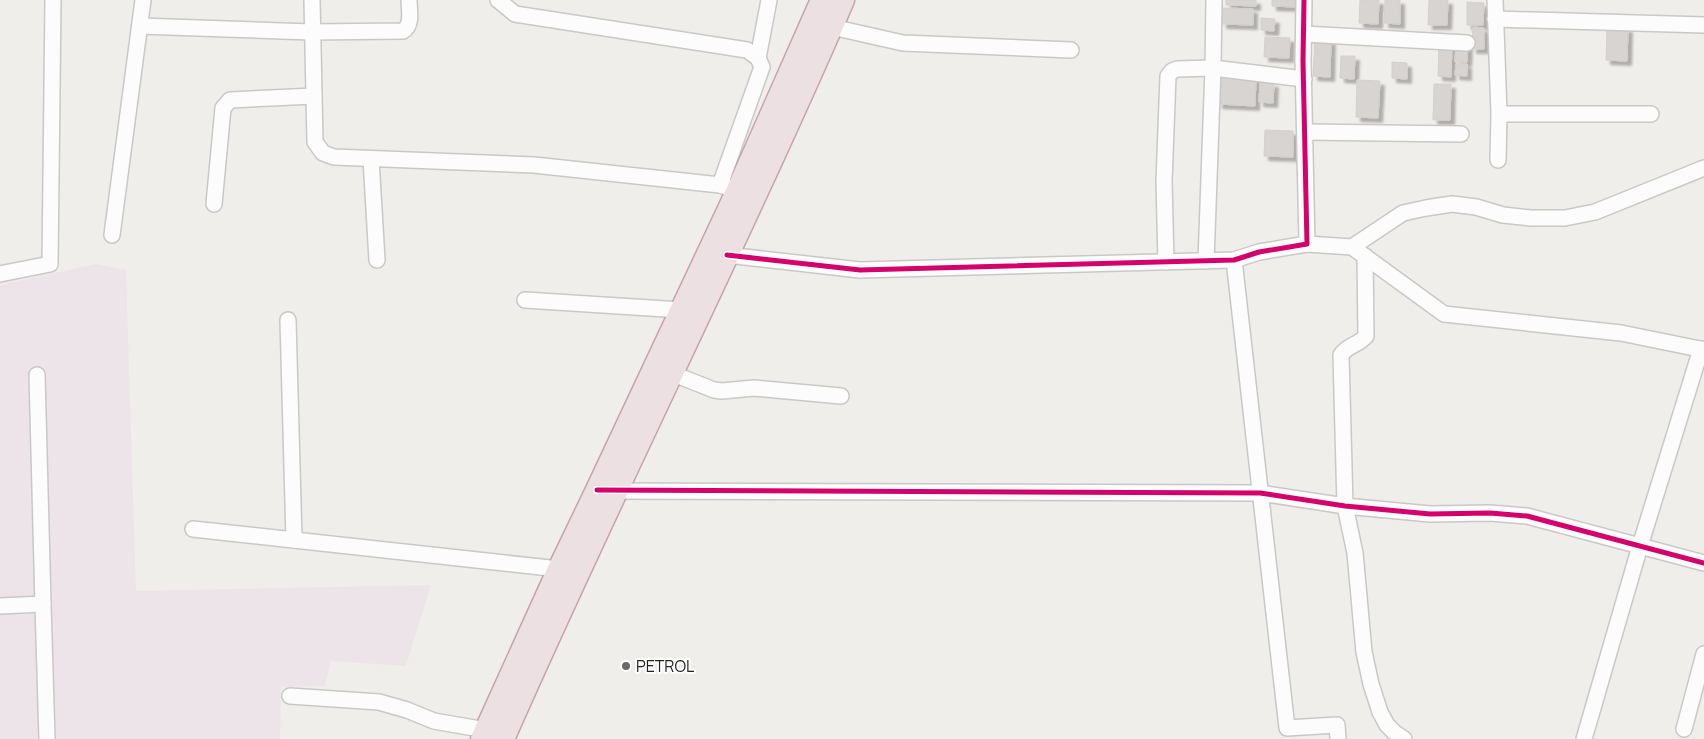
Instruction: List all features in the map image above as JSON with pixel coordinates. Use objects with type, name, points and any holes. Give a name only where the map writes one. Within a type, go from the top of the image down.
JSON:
[{"type":"highway","points":[[490,736],[559,569],[607,491],[681,310],[738,191],[822,0]]},
{"type":"highway","points":[[490,736],[607,491],[671,373],[726,255],[738,191],[832,27],[844,0]]},
{"type":"street","points":[[0,274],[50,264],[53,0]]},
{"type":"street","points":[[112,235],[143,0]]},
{"type":"street","points":[[312,0],[311,32],[315,142],[323,153],[334,157],[534,165],[738,191],[762,67],[758,58],[748,50],[515,14],[498,0]]},
{"type":"street","points":[[140,26],[311,32],[403,31],[407,29],[410,23],[409,0]]},
{"type":"street","points":[[758,58],[769,0]]},
{"type":"street","points":[[1206,261],[1214,0]]},
{"type":"street","points":[[1304,0],[1307,244]]},
{"type":"street","points":[[1494,0],[1499,114],[1498,160]]},
{"type":"street","points":[[1495,19],[1704,25]]},
{"type":"street","points":[[832,27],[903,43],[1071,50]]},
{"type":"street","points":[[1304,34],[1467,42]]},
{"type":"street","points":[[1166,262],[1164,180],[1168,76],[1177,69],[1213,68],[1304,79]]},
{"type":"street","points":[[214,204],[223,108],[226,103],[230,100],[314,96]]},
{"type":"street","points":[[1499,114],[1651,114]]},
{"type":"street","points":[[1305,132],[1461,134]]},
{"type":"street","points":[[371,158],[377,260]]},
{"type":"street","points":[[1352,247],[1403,213],[1452,204],[1476,207],[1503,215],[1532,218],[1565,218],[1595,212],[1704,168]]},
{"type":"street","points":[[726,255],[860,270],[1234,260],[1259,252],[1307,244],[1352,247],[1444,314],[1621,333],[1702,350],[1640,546],[1584,739]]},
{"type":"street","points":[[1365,256],[1366,336],[1362,341],[1345,348],[1341,355],[1345,506],[1355,553],[1364,652],[1371,684],[1380,712],[1387,725],[1394,733],[1404,739]]},
{"type":"street","points":[[1234,260],[1287,728],[1337,725],[1338,739]]},
{"type":"street","points":[[525,300],[681,310]]},
{"type":"street","points":[[288,320],[294,540]]},
{"type":"street","points":[[671,373],[714,390],[754,388],[841,396]]},
{"type":"street","points":[[37,375],[47,739]]},
{"type":"street","points":[[607,491],[1260,493],[1345,506],[1430,514],[1490,513],[1527,516],[1704,563]]},
{"type":"street","points":[[193,529],[559,569]]},
{"type":"street","points":[[0,606],[43,604]]},
{"type":"street","points":[[1684,730],[1704,654]]},
{"type":"street","points":[[290,696],[379,702],[407,710],[434,721],[490,736]]},
{"type":"shaded area","points":[[96,264],[126,270],[136,591],[431,585],[406,666],[331,661],[325,686],[281,687],[280,739],[0,739],[0,285]]},
{"type":"building","points":[[1226,0],[1256,0],[1256,6],[1226,5]]},
{"type":"building","points":[[1272,0],[1296,0],[1296,7],[1272,6]]},
{"type":"building","points":[[1360,0],[1379,0],[1378,24],[1359,23]]},
{"type":"building","points":[[1385,0],[1400,0],[1400,24],[1384,23]]},
{"type":"building","points":[[1429,0],[1448,0],[1447,25],[1428,25]]},
{"type":"building","points":[[1467,2],[1484,3],[1483,25],[1467,25]]},
{"type":"building","points":[[1223,8],[1253,9],[1253,25],[1222,24]]},
{"type":"building","points":[[1261,18],[1275,19],[1274,31],[1261,30]]},
{"type":"building","points":[[1473,27],[1484,28],[1484,49],[1472,49]]},
{"type":"building","points":[[1607,28],[1628,28],[1627,61],[1606,60]]},
{"type":"building","points":[[1265,37],[1290,38],[1289,58],[1264,57]]},
{"type":"building","points":[[1315,39],[1331,40],[1330,77],[1313,76]]},
{"type":"building","points":[[1439,43],[1452,44],[1451,77],[1438,76]]},
{"type":"building","points":[[1456,44],[1468,45],[1467,62],[1455,62]]},
{"type":"building","points":[[1341,56],[1355,56],[1354,79],[1340,78]]},
{"type":"building","points":[[1392,62],[1407,63],[1407,79],[1392,78]]},
{"type":"building","points":[[1456,64],[1467,64],[1467,76],[1455,75]]},
{"type":"building","points":[[1219,76],[1256,77],[1255,106],[1218,104]]},
{"type":"building","points":[[1357,80],[1380,81],[1378,118],[1356,117]]},
{"type":"building","points":[[1260,83],[1274,83],[1273,103],[1259,102]]},
{"type":"building","points":[[1434,84],[1451,84],[1450,120],[1433,120]]},
{"type":"building","points":[[1265,130],[1293,131],[1293,157],[1264,156]]},
{"type":"cycle path","points":[[727,255],[860,270],[1234,260],[1259,252],[1307,244],[1303,61],[1304,0]]},
{"type":"cycle path","points":[[597,490],[1260,493],[1345,506],[1430,514],[1490,513],[1527,516],[1704,563]]},
{"type":"place","name":"PETROL","points":[[626,666]]}]
